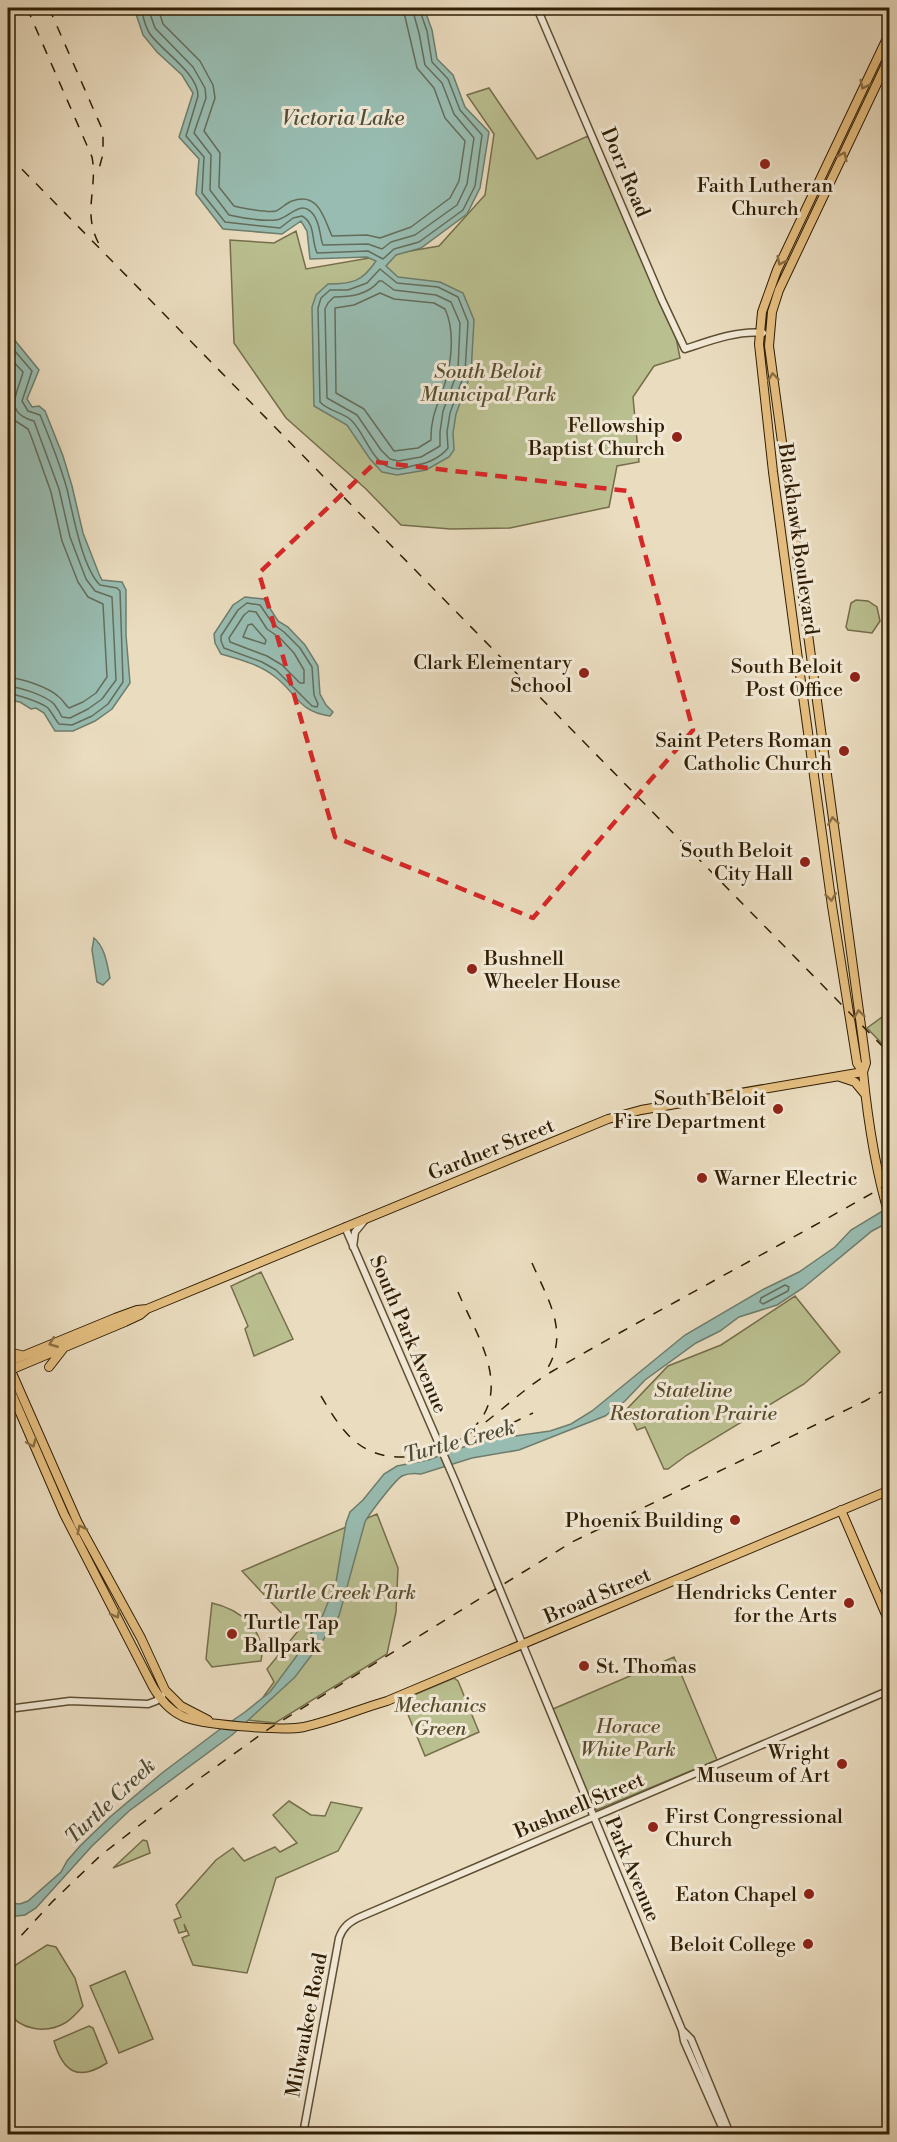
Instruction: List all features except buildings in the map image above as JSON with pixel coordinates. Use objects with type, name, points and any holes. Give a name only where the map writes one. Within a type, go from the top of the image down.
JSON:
[{"type":"main road","name":"Blackhawk Boulevard","points":[[863,1072],[857,1063],[832,906],[771,462],[759,362],[759,333],[766,298],[777,270],[890,32]]},
{"type":"main road","name":"Blackhawk Boulevard","points":[[890,56],[787,270],[774,304],[769,335],[779,427],[866,1063],[863,1072],[875,1164],[890,1218]]},
{"type":"main road","name":"Gardner Street","points":[[8,1367],[136,1310],[147,1309],[618,1116],[641,1110],[863,1072]]},
{"type":"main road","points":[[839,1077],[855,1082],[866,1095]]},
{"type":"main road","name":"Gardner Street","points":[[24,1360],[35,1360],[64,1348],[140,1315],[147,1309]]},
{"type":"main road","points":[[35,1360],[49,1370],[64,1348]]},
{"type":"main road","points":[[8,1352],[24,1360],[10,1388]]},
{"type":"main road","points":[[8,1367],[10,1388],[64,1514],[158,1696],[181,1716],[199,1722],[218,1723]]},
{"type":"main road","points":[[10,1388],[78,1523],[141,1638],[165,1690],[181,1706],[198,1716],[218,1723]]},
{"type":"main road","name":"Broad Street","points":[[218,1723],[301,1728],[404,1694],[890,1490]]},
{"type":"main road","points":[[842,1510],[890,1624]]},
{"type":"street","name":"Dorr Road","points":[[537,8],[685,349],[712,340],[759,333]]},
{"type":"street","points":[[759,333],[769,335]]},
{"type":"street","points":[[353,1247],[355,1232],[367,1218]]},
{"type":"street","name":"South Park Avenue","points":[[345,1227],[457,1487]]},
{"type":"street","name":"Park Avenue","points":[[457,1487],[682,2030],[684,2041],[725,2134]]},
{"type":"street","points":[[8,1709],[70,1701],[137,1704],[158,1696],[165,1690]]},
{"type":"street","name":"Bushnell Street","points":[[348,1924],[890,1690]]},
{"type":"street","name":"Milwaukee Road","points":[[303,2134],[339,1938],[348,1924]]},
{"type":"street","name":"Park Avenue","points":[[682,2030],[691,2039],[730,2134]]},
{"type":"highlighted area","points":[[376,462],[628,491],[693,730],[533,918],[335,837],[259,573]]},
{"type":"green space","name":"South Beloit Municipal Park","points":[[489,88],[537,159],[588,136],[675,332],[680,358],[654,366],[633,397],[639,462],[617,466],[609,507],[510,528],[451,529],[401,525],[366,489],[286,418],[234,343],[230,240],[274,243],[296,231],[306,269],[439,246],[485,195],[494,134],[467,95]]},
{"type":"green space","points":[[856,600],[868,601],[877,607],[880,621],[872,633],[848,630],[846,627],[851,603]]},
{"type":"green space","points":[[889,1012],[889,1051],[867,1028]]},
{"type":"green space","points":[[261,1272],[293,1339],[254,1356],[245,1329],[248,1326],[231,1286]]},
{"type":"green space","name":"Stateline Restoration Prairie","points":[[795,1296],[840,1352],[804,1384],[687,1455],[668,1469],[664,1469],[645,1427],[637,1430],[627,1409],[668,1366],[721,1345]]},
{"type":"green space","name":"Turtle Creek Park","points":[[377,1514],[398,1568],[396,1612],[387,1654],[275,1723],[247,1720],[274,1682],[267,1669],[298,1631],[242,1571]]},
{"type":"green space","name":"Turtle Tap Ballpark","points":[[212,1603],[232,1610],[249,1623],[260,1640],[261,1661],[212,1667],[206,1659]]},
{"type":"green space","name":"Horace White Park","points":[[674,1657],[717,1760],[597,1810],[593,1806],[553,1709]]},
{"type":"green space","name":"Mechanics Green","points":[[454,1678],[458,1681],[479,1732],[425,1756],[402,1700]]},
{"type":"green space","points":[[289,1801],[311,1815],[325,1816],[331,1802],[362,1808],[338,1851],[276,1878],[247,1973],[193,1965],[182,1938],[189,1935],[184,1924],[186,1931],[179,1933],[174,1920],[181,1917],[176,1905],[216,1860],[233,1848],[244,1861],[275,1847],[280,1852],[297,1843],[273,1815]]},
{"type":"green space","points":[[143,1840],[147,1841],[150,1853],[113,1868]]},
{"type":"green space","points":[[47,1945],[56,1947],[75,1978],[83,2006],[65,2023],[42,2029],[26,2026],[8,2011],[8,1974],[17,1964]]},
{"type":"green space","points":[[125,1971],[153,2039],[119,2053],[90,1986]]},
{"type":"green space","points":[[89,2026],[93,2028],[107,2063],[97,2069],[80,2073],[67,2067],[54,2041]]},
{"type":"water","name":"Victoria Lake","points":[[134,8],[424,8],[432,30],[437,59],[453,75],[465,107],[489,132],[480,188],[467,214],[421,248],[396,255],[386,266],[398,277],[440,282],[463,293],[474,320],[471,373],[456,414],[453,433],[454,450],[449,457],[426,470],[397,475],[382,472],[370,459],[347,425],[314,406],[312,307],[316,295],[328,284],[350,282],[361,278],[376,261],[367,257],[310,259],[307,231],[301,221],[282,234],[223,229],[196,194],[199,159],[179,137],[193,93],[182,75],[157,52],[143,35]]},
{"type":"water","points":[[8,332],[39,370],[27,399],[32,407],[39,406],[45,411],[63,456],[83,533],[99,574],[102,580],[122,582],[126,590],[126,635],[130,683],[112,709],[95,721],[73,731],[55,731],[44,713],[20,702],[8,700]]},
{"type":"water","points":[[245,597],[264,599],[278,621],[288,627],[305,645],[318,666],[320,694],[333,712],[330,716],[319,714],[304,706],[282,682],[262,668],[221,654],[215,643],[214,634],[233,605]]},
{"type":"water","points":[[94,938],[107,962],[110,978],[103,985],[97,982],[92,950]]},
{"type":"water","points":[[889,1207],[889,1222],[872,1231],[803,1288],[777,1305],[739,1317],[720,1331],[696,1343],[645,1380],[625,1401],[605,1416],[519,1450],[472,1458],[421,1474],[402,1476],[365,1522],[339,1616],[295,1677],[232,1735],[129,1811],[92,1846],[36,1908],[25,1915],[8,1917],[8,1903],[20,1904],[28,1901],[61,1872],[80,1846],[110,1817],[162,1773],[270,1692],[323,1615],[336,1582],[350,1512],[384,1474],[397,1466],[428,1460],[480,1441],[550,1431],[571,1424],[592,1411],[685,1335],[764,1289],[799,1272],[835,1247],[851,1230]]},
{"type":"railway","points":[[27,8],[92,157],[91,211],[94,233],[99,244]]},
{"type":"railway","points":[[49,8],[103,131],[103,154],[97,176]]},
{"type":"railway","points":[[8,155],[890,1054]]},
{"type":"railway","points":[[321,1396],[344,1431],[353,1440],[374,1453],[403,1457],[425,1454],[445,1447],[482,1425],[551,1372],[890,1183]]},
{"type":"railway","points":[[532,1263],[551,1305],[557,1333],[552,1361],[543,1375]]},
{"type":"railway","points":[[458,1292],[481,1341],[491,1376],[491,1393],[486,1410],[476,1425]]},
{"type":"railway","points":[[8,1950],[52,1902],[101,1855],[203,1776],[270,1728],[572,1542],[890,1387]]},
{"type":"railway","points":[[474,1437],[506,1426],[533,1413]]},
{"type":"place","name":"Faith Lutheran Church","points":[[765,164]]},
{"type":"place","name":"Fellowship Baptist Church","points":[[677,437]]},
{"type":"place","name":"Clark Elementary School","points":[[584,673]]},
{"type":"place","name":"South Beloit Post Office","points":[[855,677]]},
{"type":"place","name":"Saint Peters Roman Catholic Church","points":[[844,751]]},
{"type":"place","name":"South Beloit City Hall","points":[[805,862]]},
{"type":"place","name":"Bushnell Wheeler House","points":[[472,969]]},
{"type":"place","name":"South Beloit Fire Department","points":[[778,1109]]},
{"type":"place","name":"Warner Electric","points":[[702,1178]]},
{"type":"place","name":"Phoenix Building","points":[[735,1520]]},
{"type":"place","name":"Hendricks Center for the Arts","points":[[849,1603]]},
{"type":"place","name":"Turtle Tap Ballpark","points":[[232,1634]]},
{"type":"place","name":"St. Thomas","points":[[584,1666]]},
{"type":"place","name":"Wright Museum of Art","points":[[842,1764]]},
{"type":"place","name":"First Congressional Church","points":[[653,1827]]},
{"type":"place","name":"Eaton Chapel","points":[[809,1894]]},
{"type":"place","name":"Beloit College","points":[[808,1944]]},
{"type":"water label","name":"Turtle Creek","points":[[459,1441]]},
{"type":"water label","name":"Turtle Creek","points":[[110,1801]]}]
